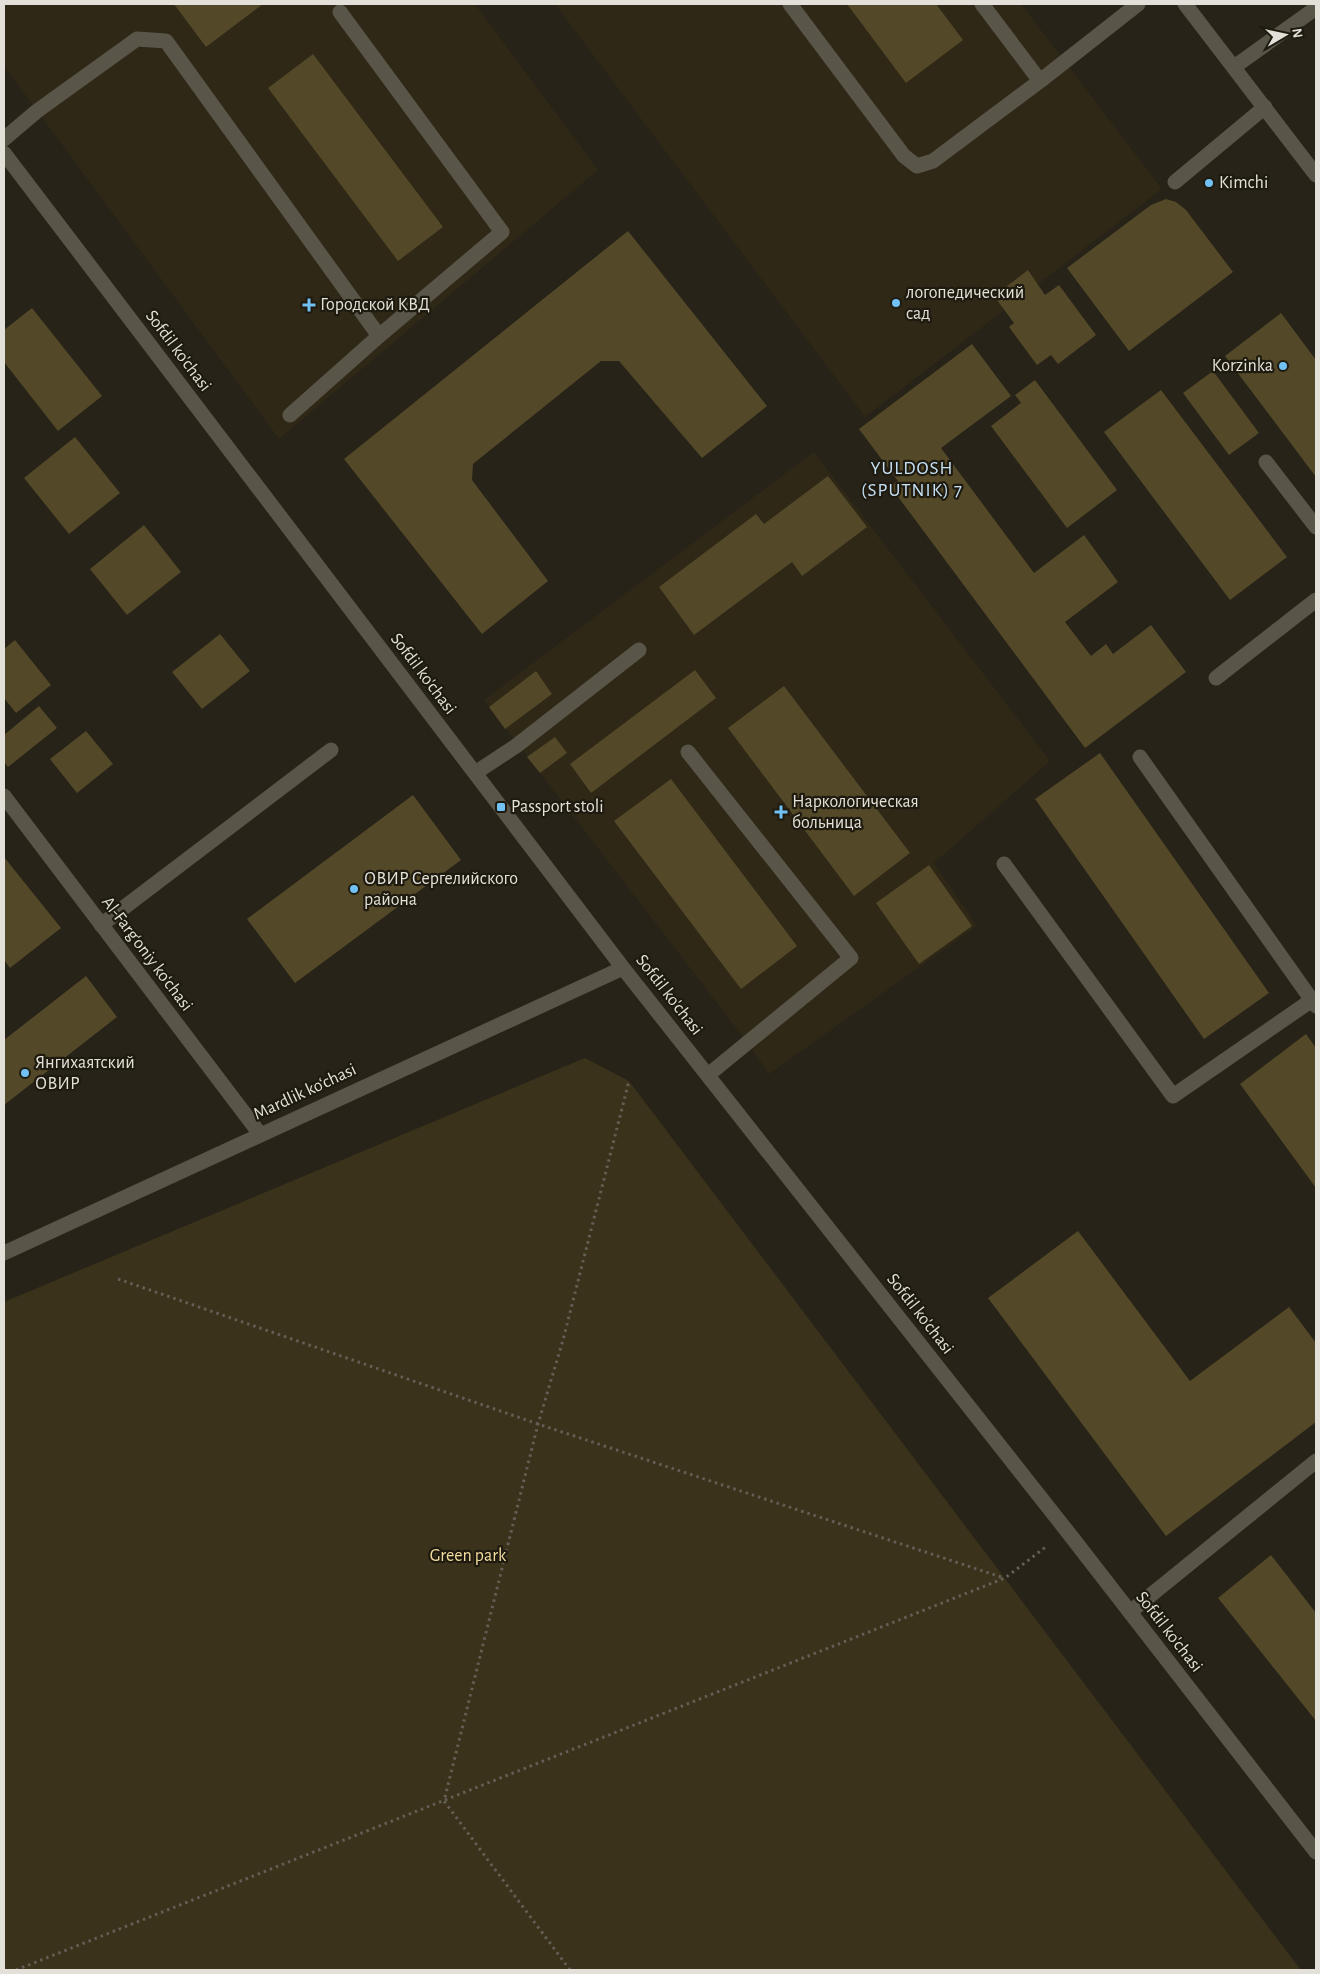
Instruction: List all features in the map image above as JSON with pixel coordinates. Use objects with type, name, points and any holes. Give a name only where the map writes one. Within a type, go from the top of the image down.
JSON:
[{"type":"street","points":[[790,4],[904,156],[916,166],[933,161],[1040,81],[1138,4]]},
{"type":"street","points":[[982,4],[1040,81]]},
{"type":"street","points":[[1185,4],[1316,175]]},
{"type":"street","points":[[1234,67],[1316,8]]},
{"type":"street","points":[[290,415],[379,336],[502,232],[340,12]]},
{"type":"street","points":[[4,139],[37,111],[137,39],[166,41],[379,336]]},
{"type":"street","points":[[1175,182],[1264,107]]},
{"type":"street","name":"Sofdil ko'chasi","points":[[4,153],[623,968],[1130,1612],[1316,1852]]},
{"type":"street","points":[[1266,462],[1316,527]]},
{"type":"street","points":[[1216,678],[1316,600]]},
{"type":"street","points":[[475,774],[516,746],[639,650]]},
{"type":"street","points":[[101,925],[331,750]]},
{"type":"street","points":[[688,752],[851,958],[708,1075]]},
{"type":"street","points":[[1004,864],[1173,1096],[1314,1003],[1140,757]]},
{"type":"street","name":"Al-Farg‘oniy ko‘chasi","points":[[4,796],[260,1134]]},
{"type":"street","name":"Mardlik ko‘chasi","points":[[4,1253],[623,968]]},
{"type":"street","points":[[1130,1612],[1316,1461]]},
{"type":"path","points":[[444,1800],[538,1424],[563,1340],[630,1081]]},
{"type":"path","points":[[118,1278],[538,1424],[1005,1578]]},
{"type":"path","points":[[16,1970],[1005,1578],[1066,1531]]},
{"type":"path","points":[[444,1800],[570,1970]]},
{"type":"shaded area","name":"Городской КВД","points":[[4,4],[475,4],[598,170],[279,439],[4,66]]},
{"type":"shaded area","name":"логопедический сад","points":[[555,4],[1021,4],[1162,189],[865,417]]},
{"type":"shaded area","name":"Наркологическая больница","points":[[814,452],[1050,761],[934,863],[977,926],[769,1074],[747,1042],[484,700]]},
{"type":"green space","name":"Green park","points":[[585,1058],[629,1081],[1300,1969],[4,1970],[4,1302]]},
{"type":"building","points":[[174,4],[263,4],[206,47]]},
{"type":"building","points":[[847,4],[936,4],[963,40],[906,83]]},
{"type":"building","points":[[313,54],[443,227],[398,261],[268,88]]},
{"type":"building","points":[[1166,199],[1176,202],[1186,210],[1233,272],[1129,351],[1067,268],[1151,205]]},
{"type":"building","points":[[628,231],[767,406],[702,458],[619,361],[601,361],[473,464],[472,480],[548,581],[482,634],[344,459]]},
{"type":"building","points":[[1028,270],[1045,295],[1059,285],[1096,335],[1058,364],[1051,355],[1037,365],[1009,327],[1014,323],[994,296]]},
{"type":"building","points":[[32,308],[102,396],[58,431],[4,362],[4,330]]},
{"type":"building","points":[[1281,313],[1316,360],[1316,477],[1225,356]]},
{"type":"building","points":[[972,344],[1011,396],[941,448],[1034,573],[1084,535],[1118,582],[1065,622],[1091,656],[1106,644],[1113,654],[1151,625],[1186,672],[1085,748],[890,486],[898,481],[859,429]]},
{"type":"building","points":[[1213,371],[1259,433],[1229,455],[1183,393]]},
{"type":"building","points":[[1035,380],[1117,490],[1067,528],[991,426],[1021,403],[1015,395]]},
{"type":"building","points":[[1161,390],[1287,557],[1230,600],[1104,432]]},
{"type":"building","points":[[75,437],[120,493],[69,534],[24,478]]},
{"type":"building","points":[[828,476],[867,527],[802,576],[792,562],[694,635],[659,587],[756,514],[764,524]]},
{"type":"building","points":[[144,525],[181,572],[127,615],[90,569]]},
{"type":"building","points":[[220,634],[250,671],[202,709],[172,672]]},
{"type":"building","points":[[15,640],[51,685],[16,713],[4,698],[4,649]]},
{"type":"building","points":[[695,670],[716,698],[591,793],[570,764]]},
{"type":"building","points":[[536,671],[552,694],[505,729],[489,707]]},
{"type":"building","points":[[784,686],[910,853],[854,896],[728,728]]},
{"type":"building","points":[[39,706],[57,728],[8,767],[4,762],[4,735]]},
{"type":"building","points":[[86,731],[113,764],[77,793],[50,759]]},
{"type":"building","points":[[555,737],[567,753],[540,773],[527,757]]},
{"type":"building","points":[[1100,753],[1269,993],[1204,1039],[1035,799]]},
{"type":"building","points":[[671,779],[797,946],[741,989],[614,821]]},
{"type":"building","name":"ОВИР Сергелийского района","points":[[413,795],[461,860],[295,983],[247,919]]},
{"type":"building","points":[[4,857],[61,928],[10,968],[4,960]]},
{"type":"building","points":[[929,865],[972,926],[919,964],[876,903]]},
{"type":"building","name":"Янгихаятский ОВИР","points":[[86,976],[117,1017],[4,1105],[4,1040]]},
{"type":"building","points":[[1306,1034],[1316,1048],[1316,1188],[1240,1084]]},
{"type":"building","points":[[1078,1231],[1190,1381],[1289,1307],[1316,1343],[1316,1422],[1166,1536],[988,1298]]},
{"type":"building","points":[[1271,1555],[1316,1613],[1316,1721],[1218,1598]]},
{"type":"place","name":"Kimchi","points":[[1209,183]]},
{"type":"place","name":"логопедический сад","points":[[896,303]]},
{"type":"place","name":"Городской КВД","points":[[309,305]]},
{"type":"place","name":"Korzinka","points":[[1283,366]]},
{"type":"place","name":"Passport stoli","points":[[501,807]]},
{"type":"place","name":"Наркологическая больница","points":[[781,812]]},
{"type":"place","name":"ОВИР Сергелийского района","points":[[354,889]]},
{"type":"place","name":"Янгихаятский ОВИР","points":[[25,1073]]},
{"type":"district","name":"YULDOSH (SPUTNIK) 7","points":[[912,479]]}]
